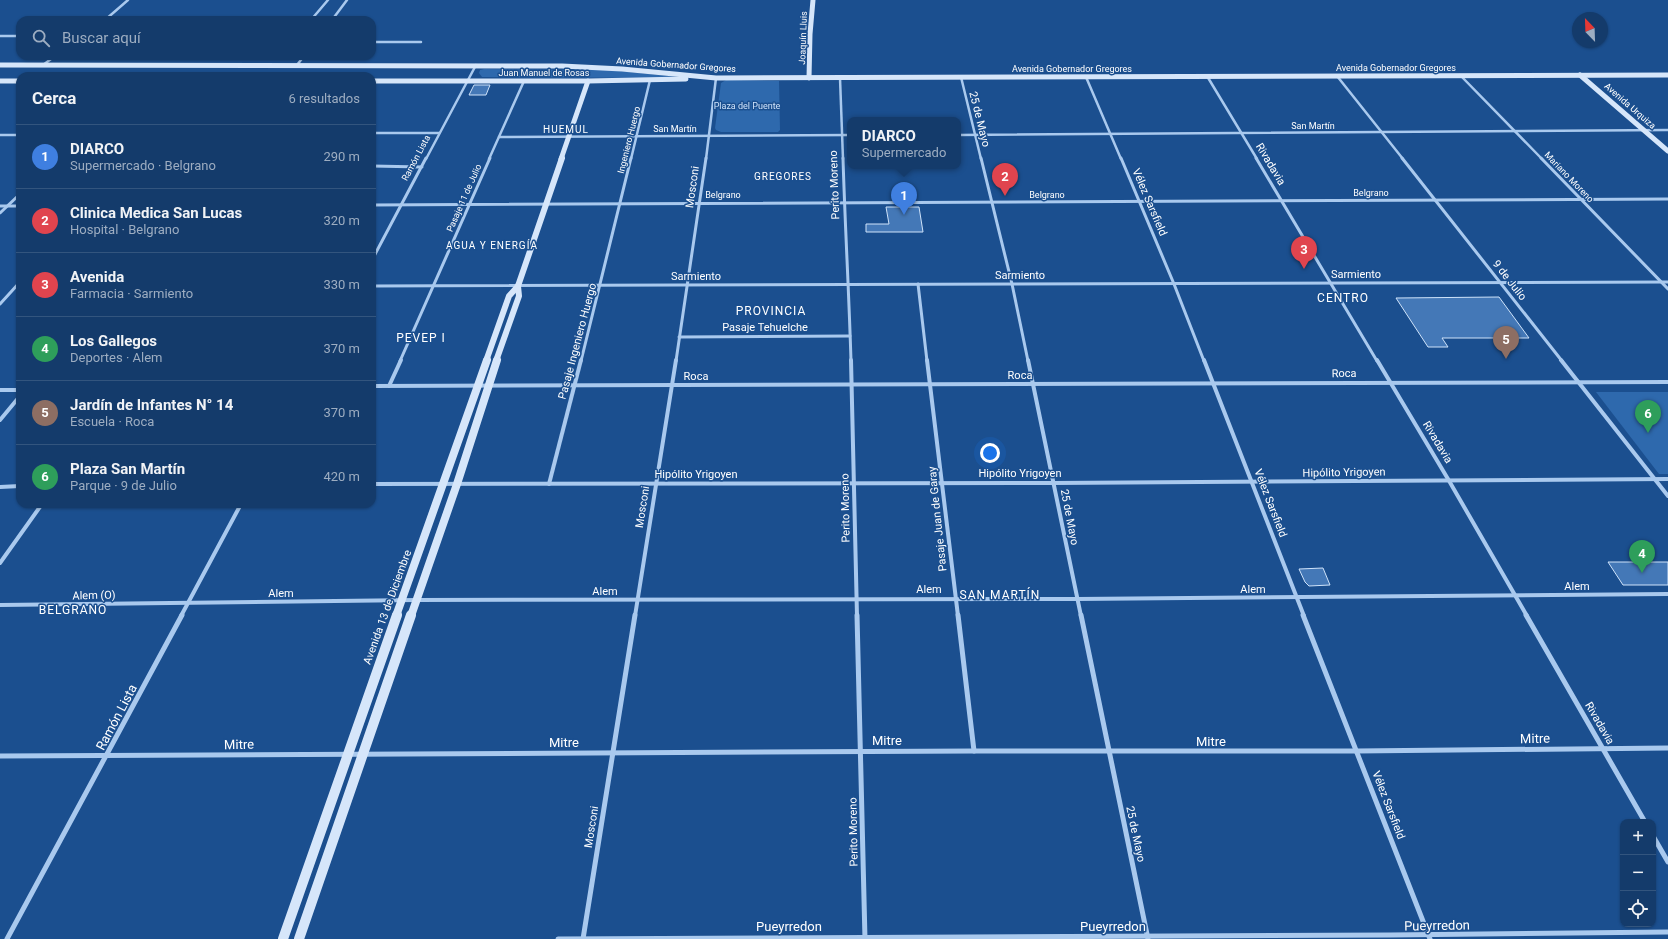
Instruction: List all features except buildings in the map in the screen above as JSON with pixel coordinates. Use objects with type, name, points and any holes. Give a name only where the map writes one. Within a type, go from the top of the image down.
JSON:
[{"type":"street","points":[[110,16],[128,0]]},
{"type":"street","points":[[314,16],[328,0]]},
{"type":"street","points":[[335,16],[347,0]]},
{"type":"street","name":"Joaquín Lluis","points":[[809,78],[810,34],[813,0]]},
{"type":"street","points":[[0,36],[16,36]]},
{"type":"street","points":[[376,42],[421,42]]},
{"type":"street","points":[[43,65],[50,60]]},
{"type":"street","points":[[296,65],[300,60]]},
{"type":"street","name":"Avenida Gobernador Gregores","points":[[0,66],[476,65],[607,68],[716,78],[1668,74]]},
{"type":"street","name":"Ramón Lista","points":[[376,252],[476,65]]},
{"type":"street","name":"Mariano Moreno","points":[[1460,75],[1668,289]]},
{"type":"street","name":"Avenida Urquiza","points":[[1580,75],[1668,152]]},
{"type":"street","name":"Rivadavia","points":[[1207,76],[1448,479],[1643,819]]},
{"type":"street","name":"9 de Julio","points":[[1338,76],[1668,496]]},
{"type":"street","name":"25 de Mayo","points":[[961,77],[1012,284],[1148,938]]},
{"type":"street","name":"Vélez Sarsfield","points":[[1086,77],[1174,284],[1430,938]]},
{"type":"street","name":"Juan Manuel de Rosas","points":[[376,81],[588,81],[716,78]]},
{"type":"street","name":"Mosconi","points":[[583,939],[688,285],[716,78]]},
{"type":"street","name":"Perito Moreno","points":[[840,78],[852,384],[865,938]]},
{"type":"street","name":"Ingeniero Huergo","points":[[620,203],[638,137],[650,80]]},
{"type":"street","points":[[0,81],[16,81]]},
{"type":"street","name":"Pasaje 11 de Julio","points":[[389,386],[524,81]]},
{"type":"street","name":"Avenida 13 de Diciembre","points":[[283,939],[509,296],[518,286],[588,81]]},
{"type":"street","name":"San Martín","points":[[961,135],[1668,130]]},
{"type":"street","points":[[376,133],[439,133]]},
{"type":"street","points":[[1,136],[16,134]]},
{"type":"street","name":"San Martín","points":[[499,137],[847,135]]},
{"type":"street","points":[[376,166],[422,166]]},
{"type":"street","points":[[0,213],[16,198]]},
{"type":"street","name":"Belgrano","points":[[376,205],[700,202],[844,203],[1668,199]]},
{"type":"street","name":"Pasaje Ingeniero Huergo","points":[[549,484],[601,286],[620,203]]},
{"type":"street","points":[[0,206],[16,206]]},
{"type":"street","name":"Sarmiento","points":[[376,286],[1668,282]]},
{"type":"street","name":"Pasaje Juan de Garay","points":[[918,284],[974,751]]},
{"type":"street","points":[[0,304],[16,286]]},
{"type":"street","name":"Avenida 13 de Diciembre","points":[[299,939],[457,484],[488,385],[519,296],[518,286]]},
{"type":"street","name":"Pasaje Tehuelche","points":[[679,337],[850,336]]},
{"type":"street","name":"Roca","points":[[376,386],[930,383],[1213,384],[1390,382],[1668,382]]},
{"type":"street","points":[[0,390],[16,390]]},
{"type":"street","points":[[0,420],[16,401]]},
{"type":"street","name":"Hipólito Yrigoyen","points":[[376,484],[854,482],[1054,483],[1448,479],[1668,479]]},
{"type":"street","points":[[0,487],[16,486]]},
{"type":"street","points":[[0,563],[39,508]]},
{"type":"street","name":"Ramón Lista","points":[[8,939],[239,508]]},
{"type":"street","name":"Alem","points":[[189,602],[856,598],[1297,598],[1668,594]]},
{"type":"street","name":"Alem (O)","points":[[0,605],[189,602]]},
{"type":"street","name":"Mitre","points":[[0,756],[974,751],[1357,751],[1668,748]]},
{"type":"street","points":[[1656,841],[1668,862]]},
{"type":"street","name":"Pueyrredon","points":[[558,939],[1430,938],[1668,932]]},
{"type":"green space","points":[[480,70],[609,70],[689,78],[482,77],[479,73]]},
{"type":"green space","name":"Plaza del Puente","points":[[726,80],[779,81],[780,130],[778,132],[721,132],[716,130],[715,128],[721,83]]},
{"type":"green space","points":[[1596,392],[1668,392],[1668,474],[1659,474]]},
{"type":"place","name":"Clinica Medica San Lucas","points":[[1005,196]]},
{"type":"place","name":"DIARCO","points":[[904,215]]},
{"type":"place","name":"Avenida","points":[[1304,269]]},
{"type":"place","name":"Jardín de Infantes N° 14","points":[[1506,359]]},
{"type":"place","name":"Plaza San Martín","points":[[1648,433]]},
{"type":"place","name":"Los Gallegos","points":[[1642,573]]},
{"type":"district","name":"HUEMUL","points":[[566,129]]},
{"type":"district","name":"GREGORES","points":[[783,176]]},
{"type":"district","name":"AGUA Y ENERGÍA","points":[[492,245]]},
{"type":"district","name":"CENTRO","points":[[1343,298]]},
{"type":"district","name":"PROVINCIA","points":[[771,311]]},
{"type":"district","name":"PEVEP I","points":[[421,338]]},
{"type":"district","name":"SAN MARTÍN","points":[[1000,595]]},
{"type":"district","name":"BELGRANO","points":[[73,610]]}]
